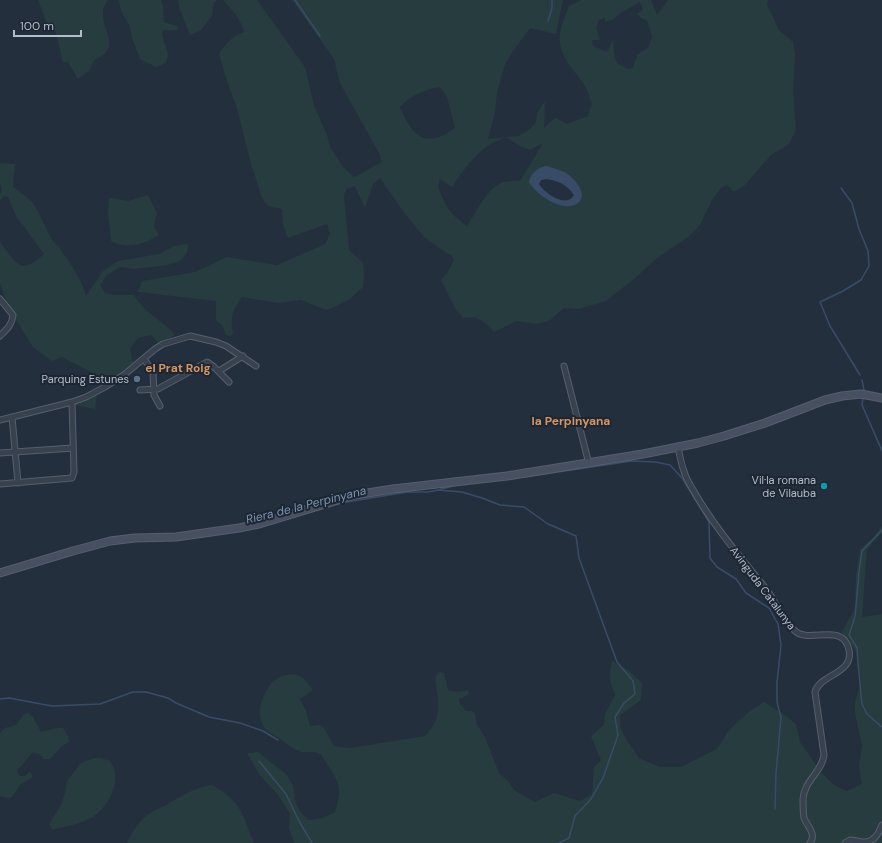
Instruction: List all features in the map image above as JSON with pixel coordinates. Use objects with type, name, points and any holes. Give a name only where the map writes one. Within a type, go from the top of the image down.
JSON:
[{"type":"street","points":[[0,299],[13,315],[12,322],[0,336]]},
{"type":"street","points":[[0,420],[72,402],[106,387],[163,344],[190,336],[221,343],[243,356],[256,366]]},
{"type":"street","points":[[218,371],[243,356]]},
{"type":"street","points":[[144,358],[154,372],[154,395],[160,406]]},
{"type":"street","points":[[140,390],[158,389],[207,362],[209,362],[229,382]]},
{"type":"street","points":[[564,366],[589,464]]},
{"type":"street","points":[[0,574],[80,548],[118,539],[176,537],[239,528],[259,524],[355,495],[393,489],[507,476],[589,464],[678,448],[739,431],[825,400],[860,394],[882,398]]},
{"type":"street","points":[[0,484],[72,478],[74,472],[72,402]]},
{"type":"street","points":[[12,417],[18,483]]},
{"type":"street","points":[[0,453],[73,448]]},
{"type":"street","name":"Avinguda Catalunya","points":[[678,448],[687,478],[706,512],[768,592],[794,630],[804,636],[823,634],[837,636],[844,640],[848,646],[849,656],[846,665],[818,685],[815,692],[824,755],[821,764],[808,782],[804,794],[804,816],[813,835],[813,839],[810,843]]},
{"type":"street","points":[[845,843],[850,840],[864,843],[870,841],[876,836],[882,825]]},
{"type":"green space","points":[[38,0],[108,0],[103,12],[109,39],[108,50],[94,60],[89,71],[78,79],[68,62],[63,62],[56,33],[48,26]]},
{"type":"green space","points":[[118,0],[161,0],[164,22],[179,27],[177,30],[163,30],[162,35],[168,54],[166,63],[156,67],[140,59],[132,38],[130,26],[123,15]]},
{"type":"green space","points":[[178,0],[217,0],[214,2],[212,16],[201,30],[190,35],[179,7]]},
{"type":"green space","points":[[223,0],[257,0],[305,67],[314,105],[327,135],[330,147],[344,168],[354,177],[381,163],[380,155],[340,83],[334,59],[292,0],[563,0],[556,34],[530,28],[509,57],[504,67],[497,93],[495,112],[488,139],[506,137],[518,136],[529,130],[536,122],[537,113],[545,101],[544,128],[555,118],[567,124],[588,116],[592,104],[589,95],[585,86],[563,55],[561,49],[560,34],[569,6],[582,0],[651,0],[657,15],[668,0],[768,0],[767,4],[779,30],[793,42],[795,54],[793,90],[796,130],[789,144],[771,155],[745,185],[734,192],[727,185],[721,188],[712,200],[700,225],[688,237],[657,258],[634,279],[606,301],[579,309],[564,308],[549,321],[537,324],[517,321],[494,332],[481,320],[468,317],[463,318],[456,310],[441,280],[448,272],[454,260],[451,255],[424,237],[405,214],[380,178],[373,184],[365,208],[355,186],[346,189],[344,196],[349,250],[363,263],[363,287],[350,299],[326,310],[301,300],[279,303],[242,297],[233,314],[233,334],[230,336],[226,335],[222,325],[216,320],[216,301],[138,292],[142,281],[195,272],[227,257],[277,265],[325,244],[330,234],[327,224],[288,238],[283,224],[282,209],[268,206],[262,198],[251,164],[237,108],[219,54],[230,40],[244,32],[243,27],[233,11]],"holes":[[[640,2],[643,10],[637,14],[643,19],[647,20],[652,37],[648,48],[637,55],[633,68],[628,69],[618,64],[615,59],[613,40],[607,52],[593,46],[592,40],[600,40],[596,28],[599,20],[605,18],[605,22],[614,19],[619,14]],[[440,87],[447,97],[455,128],[445,135],[435,138],[428,139],[421,137],[409,126],[400,107],[413,96],[423,91]],[[506,137],[520,146],[530,150],[543,143],[520,181],[503,182],[490,191],[467,226],[448,209],[438,186],[440,179],[452,187],[464,170],[483,149]],[[547,179],[559,182],[566,186],[575,195],[571,199],[566,200],[561,200],[550,195],[539,183],[541,180]]]},
{"type":"green space","points":[[0,163],[15,164],[13,187],[28,198],[36,207],[53,241],[76,272],[86,296],[103,271],[118,261],[159,254],[174,246],[188,244],[187,253],[180,261],[168,265],[134,269],[120,267],[106,276],[100,285],[105,293],[115,295],[133,295],[145,309],[173,332],[174,335],[171,338],[158,343],[152,335],[138,338],[130,348],[133,363],[110,380],[104,379],[62,357],[52,361],[33,347],[8,307],[0,283],[0,242],[15,261],[24,266],[36,261],[44,254],[16,216],[8,197],[4,196],[0,200],[2,190],[0,183]]},
{"type":"green space","points":[[148,195],[157,213],[154,226],[159,235],[148,241],[135,245],[117,244],[111,241],[108,214],[109,199],[112,198],[128,201]]},
{"type":"green space","points":[[97,394],[95,409],[74,405],[74,404]]},
{"type":"green space","points":[[882,526],[882,533],[867,549],[862,617],[882,614],[882,843],[294,843],[289,828],[290,814],[278,795],[259,774],[247,753],[258,752],[287,775],[293,786],[296,804],[302,814],[308,820],[319,819],[335,812],[339,792],[335,776],[321,755],[314,752],[302,752],[293,748],[264,727],[261,722],[260,711],[264,694],[270,685],[285,675],[294,675],[303,678],[313,690],[300,699],[306,711],[310,726],[320,725],[324,728],[334,746],[350,748],[425,736],[435,722],[437,715],[438,701],[435,677],[439,672],[444,673],[448,690],[458,692],[468,690],[469,694],[459,699],[460,704],[466,711],[472,711],[475,714],[477,725],[485,737],[499,773],[508,781],[514,790],[535,802],[554,793],[580,801],[592,794],[594,767],[601,760],[591,736],[604,725],[605,714],[615,695],[610,678],[612,661],[628,670],[642,683],[641,700],[620,715],[620,727],[639,758],[660,767],[681,767],[717,749],[729,730],[750,711],[764,702],[796,724],[800,742],[821,772],[834,785],[847,791],[862,784],[859,766],[862,745],[855,713],[855,702],[860,685],[858,662],[856,652],[842,632],[855,608],[856,576],[860,549],[873,538]]},
{"type":"green space","points":[[28,713],[33,717],[41,732],[63,728],[68,736],[69,742],[61,747],[50,759],[44,759],[40,755],[33,752],[17,771],[20,776],[25,776],[30,771],[33,777],[21,784],[12,797],[7,798],[0,796],[0,733],[5,728],[16,725],[24,714]]},
{"type":"green space","points":[[94,758],[101,758],[110,761],[114,768],[114,786],[106,804],[91,818],[77,824],[52,830],[49,824],[60,807],[67,781],[81,763]]},
{"type":"green space","points":[[212,785],[230,797],[235,803],[243,816],[254,843],[127,843],[137,825],[148,815],[190,792]]},
{"type":"water","points":[[547,166],[566,173],[578,184],[582,194],[582,198],[579,202],[573,205],[559,205],[551,202],[533,187],[529,182],[533,173]],"holes":[[[541,180],[551,180],[566,186],[574,195],[571,199],[561,200],[556,198],[550,195],[539,184]]]},
{"type":"waterway","points":[[295,0],[320,36]]},
{"type":"waterway","points":[[548,21],[552,8],[552,0]]},
{"type":"waterway","points":[[841,188],[852,203],[859,229],[868,251],[869,266],[861,280],[820,302],[830,326],[860,375]]},
{"type":"waterway","points":[[862,380],[864,390]]},
{"type":"waterway","points":[[863,398],[862,405],[882,451]]},
{"type":"waterway","points":[[524,477],[632,461],[656,462],[670,465],[682,478],[709,522],[710,558],[717,567],[736,579],[746,593],[769,608],[778,624],[781,645],[777,682],[777,702],[781,718],[776,773],[775,809]]},
{"type":"waterway","points":[[441,489],[462,484]]},
{"type":"waterway","name":"Riera de la Perpinyana","points":[[341,503],[407,492],[428,492],[438,490],[462,492],[500,505],[524,507],[548,524],[576,536],[579,558],[617,662],[633,681],[635,694],[624,703],[615,717],[618,735],[603,778],[591,799],[575,816],[569,838],[559,843]]},
{"type":"waterway","points":[[882,530],[862,551],[855,617],[849,635],[857,648],[862,704],[867,714],[882,727]]},
{"type":"waterway","name":"Riera de la Perpinyana","points":[[201,537],[239,531]]},
{"type":"waterway","name":"Riera de la Perpinyana","points":[[135,541],[173,540]]},
{"type":"waterway","points":[[0,699],[9,698],[52,706],[100,704],[133,692],[146,692],[168,698],[209,717],[240,723],[263,731],[278,740]]},
{"type":"waterway","points":[[259,761],[286,794],[312,843]]},
{"type":"place","name":"Parquing Estunes","points":[[137,379]]},
{"type":"place","name":"Vil·la romana de Vilauba","points":[[824,486]]},
{"type":"district","name":"el Prat Roig","points":[[178,368]]},
{"type":"district","name":"la Perpinyana","points":[[571,421]]}]
